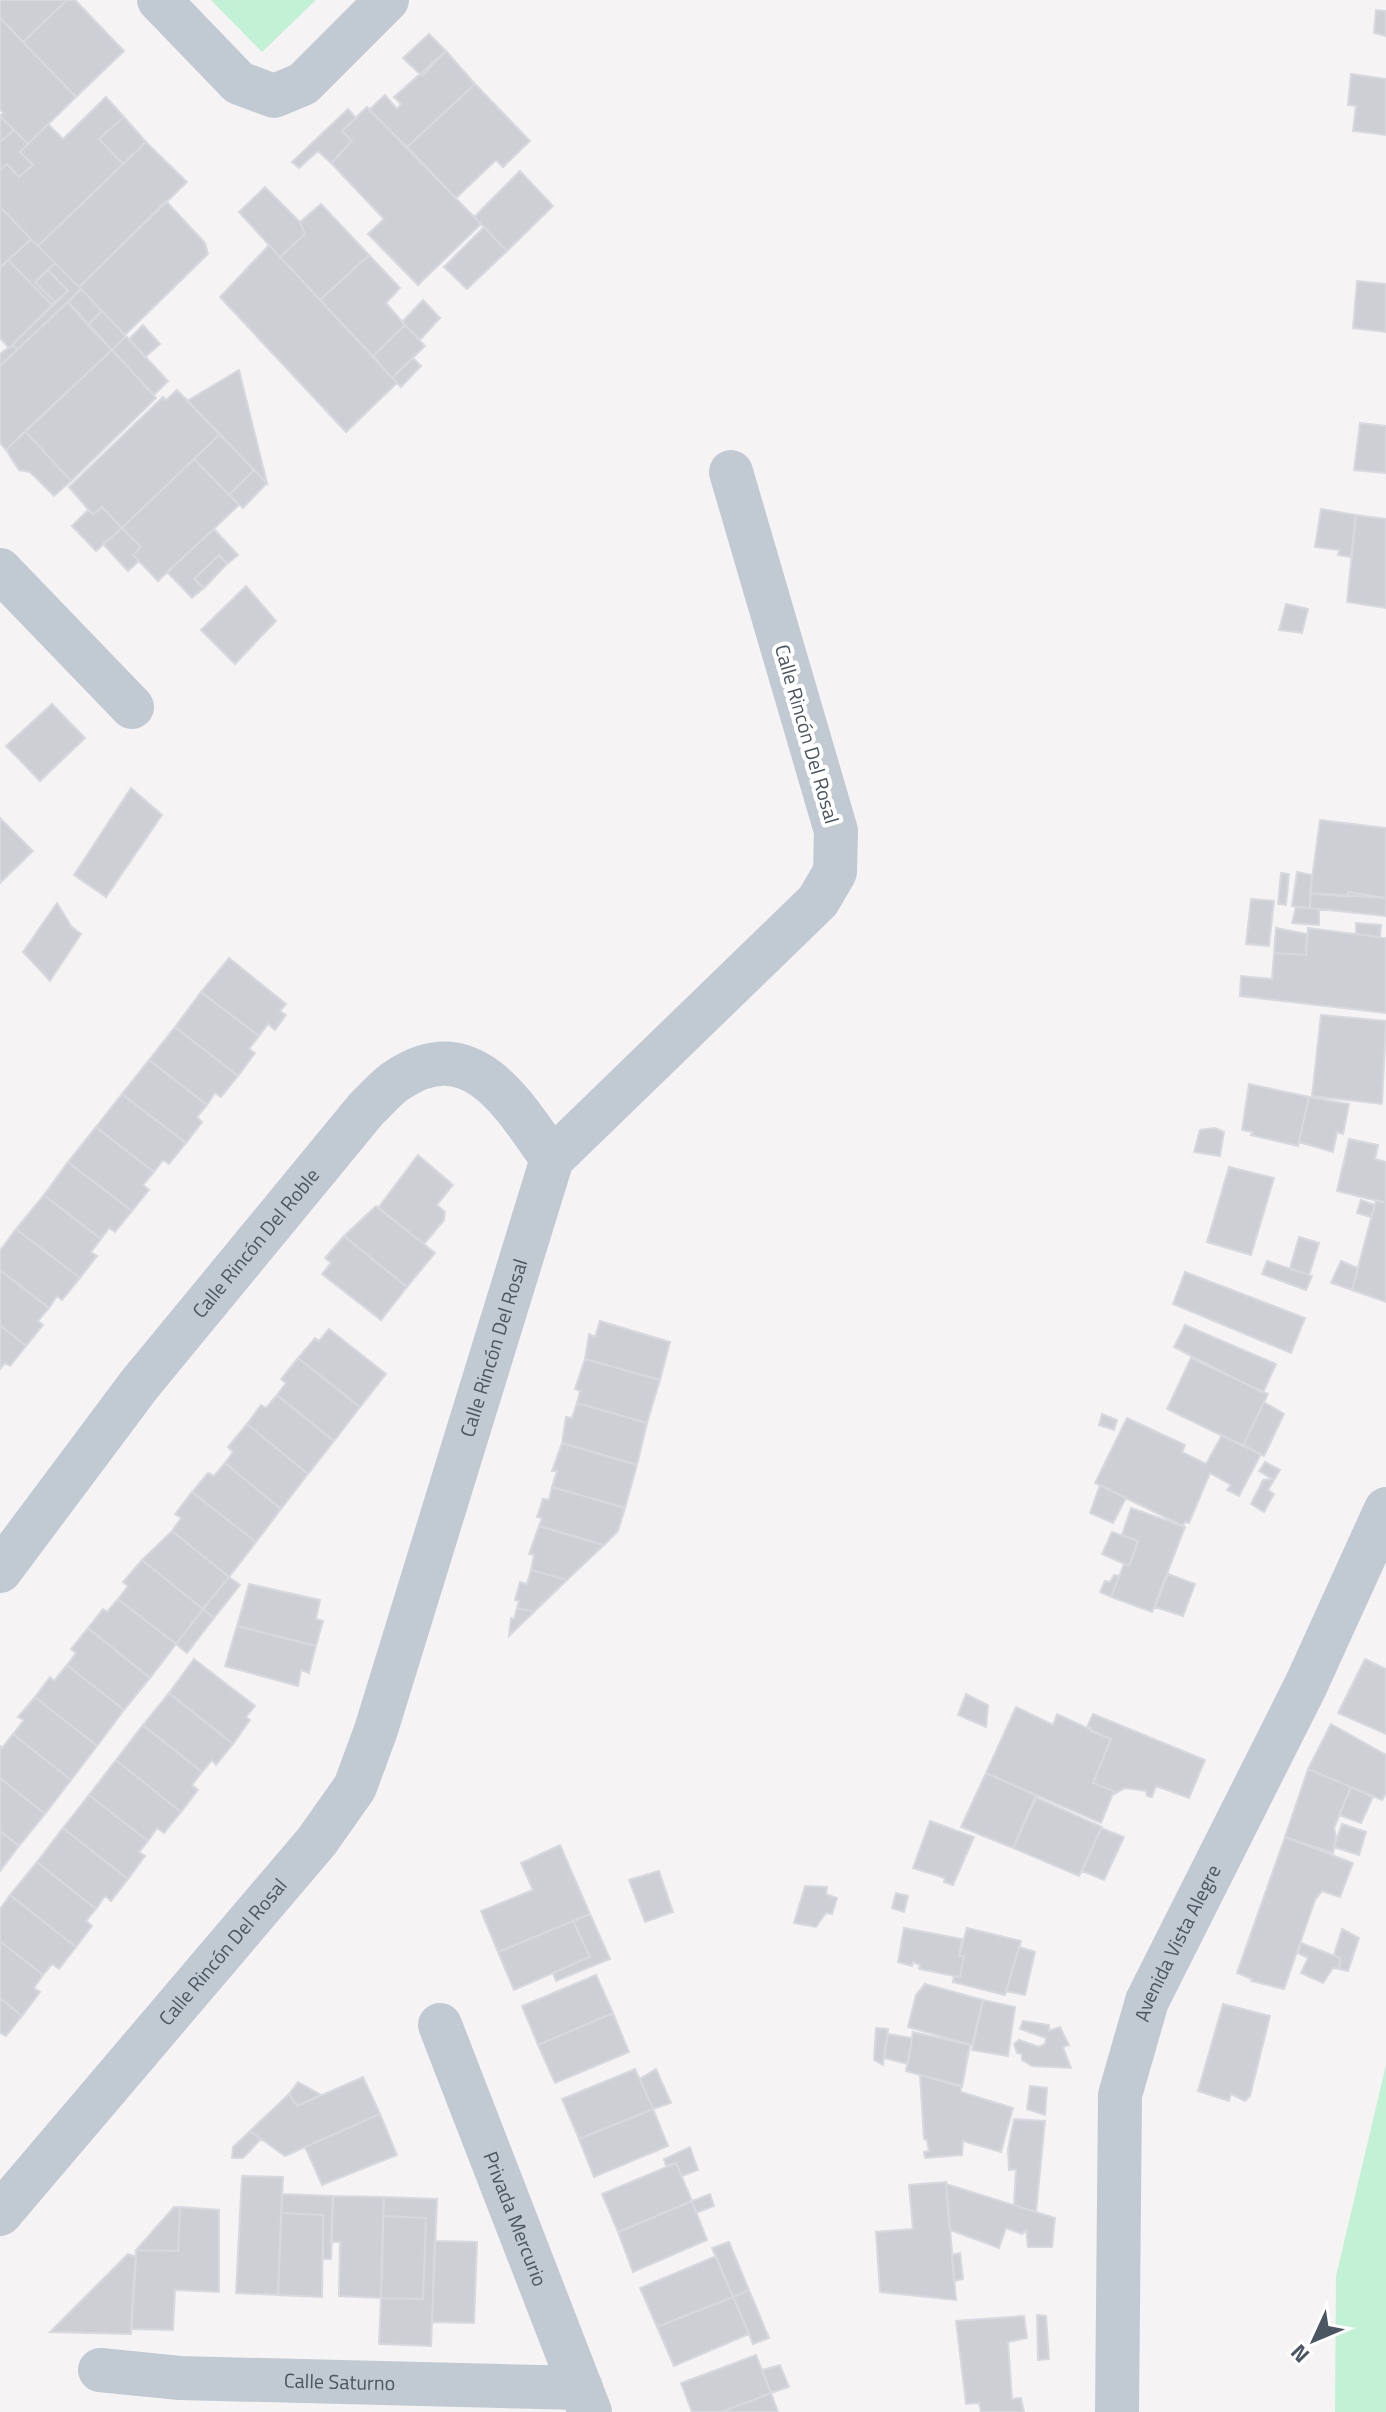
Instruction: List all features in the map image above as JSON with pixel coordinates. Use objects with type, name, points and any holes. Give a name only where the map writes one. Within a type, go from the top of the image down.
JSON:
[{"type":"street","points":[[159,0],[239,83],[274,96],[303,84],[387,0]]},
{"type":"street","name":"Calle Rincón Del Rosal","points":[[0,2214],[317,1841],[355,1787],[376,1730],[552,1159],[818,901],[835,872],[836,831],[731,472]]},
{"type":"street","points":[[0,570],[132,707]]},
{"type":"street","name":"Calle Rincón Del Roble","points":[[0,1571],[139,1385],[367,1108],[399,1079],[428,1066],[457,1064],[480,1074],[504,1092],[552,1159]]},
{"type":"street","name":"Avenida Vista Alegre","points":[[1117,2412],[1120,2095],[1147,2001],[1306,1685],[1386,1509]]},
{"type":"street","name":"Privada Mercurio","points":[[440,2025],[586,2400]]},
{"type":"street","name":"Calle Saturno","points":[[100,2370],[180,2378],[586,2400]]},
{"type":"green space","points":[[211,0],[316,0],[262,52]]},
{"type":"green space","points":[[1386,2065],[1386,2412],[1335,2412],[1336,2276]]},
{"type":"building","points":[[0,0],[67,0],[23,42],[0,18]]},
{"type":"building","points":[[67,0],[75,0],[124,51],[76,97],[23,42]]},
{"type":"building","points":[[1376,10],[1386,11],[1386,36],[1374,33]]},
{"type":"building","points":[[0,18],[76,97],[28,144],[0,116],[3,113],[0,109]]},
{"type":"building","points":[[429,34],[446,51],[422,76],[403,58]]},
{"type":"building","points":[[446,51],[475,84],[407,147],[369,110],[385,95],[397,109],[401,104],[394,97]]},
{"type":"building","points":[[1351,74],[1386,79],[1386,135],[1353,131],[1356,106],[1348,105]]},
{"type":"building","points":[[475,84],[530,141],[503,167],[496,160],[456,198],[407,147]]},
{"type":"building","points":[[106,97],[124,117],[99,139],[123,164],[38,246],[0,207],[0,170],[7,164],[19,177],[33,165],[20,152],[48,124],[63,139]]},
{"type":"building","points":[[367,107],[481,224],[418,285],[368,234],[384,219],[331,163],[352,141],[342,131]]},
{"type":"building","points":[[348,109],[356,118],[342,131],[352,141],[331,163],[318,151],[299,168],[292,162]]},
{"type":"building","points":[[0,116],[14,130],[0,142]]},
{"type":"building","points":[[124,117],[146,142],[123,164],[99,139]]},
{"type":"building","points":[[14,130],[28,144],[20,152],[33,165],[19,177],[7,164],[0,170],[0,142]]},
{"type":"building","points":[[146,142],[187,182],[79,287],[38,246]]},
{"type":"building","points":[[520,171],[553,206],[507,251],[474,217]]},
{"type":"building","points":[[265,187],[300,222],[305,234],[280,257],[239,212]]},
{"type":"building","points":[[166,201],[205,243],[208,254],[125,335],[79,287]]},
{"type":"building","points":[[321,204],[369,255],[320,300],[280,257],[305,234],[300,222]]},
{"type":"building","points":[[0,207],[31,239],[0,268]]},
{"type":"building","points":[[484,227],[507,251],[467,289],[444,267]]},
{"type":"building","points":[[31,239],[55,263],[35,282],[55,302],[52,305],[8,260]]},
{"type":"building","points":[[269,245],[397,383],[346,432],[220,297]]},
{"type":"building","points":[[369,255],[400,288],[386,303],[405,325],[373,356],[320,300]]},
{"type":"building","points":[[8,260],[52,305],[9,348],[0,338],[0,268]]},
{"type":"building","points":[[55,263],[81,289],[18,349],[12,345],[68,291],[48,270]]},
{"type":"building","points":[[48,270],[68,291],[55,302],[35,282]]},
{"type":"building","points":[[1357,281],[1386,284],[1386,332],[1353,328]]},
{"type":"building","points":[[81,289],[102,311],[88,325],[68,302]]},
{"type":"building","points":[[423,300],[440,318],[420,340],[402,322]]},
{"type":"building","points":[[68,302],[112,350],[6,450],[0,443],[0,366]]},
{"type":"building","points":[[102,311],[126,336],[112,350],[88,325]]},
{"type":"building","points":[[143,325],[160,344],[145,357],[129,339]]},
{"type":"building","points":[[405,325],[425,346],[392,378],[373,356]]},
{"type":"building","points":[[126,336],[168,381],[154,395],[112,350]]},
{"type":"building","points":[[12,345],[18,349],[0,366],[0,354]]},
{"type":"building","points":[[112,350],[156,398],[71,481],[25,431]]},
{"type":"building","points":[[413,358],[421,366],[401,387],[392,378]]},
{"type":"building","points":[[239,370],[267,483],[187,401]]},
{"type":"building","points":[[177,390],[220,434],[122,528],[102,507],[93,515],[69,487],[163,397],[166,400]]},
{"type":"building","points":[[1360,423],[1386,426],[1386,473],[1354,470]]},
{"type":"building","points":[[25,431],[71,481],[54,496],[30,472],[19,470],[6,450]]},
{"type":"building","points":[[220,434],[254,470],[229,495],[194,459]]},
{"type":"building","points":[[194,459],[239,505],[158,581],[133,555],[141,547],[122,528]]},
{"type":"building","points":[[254,470],[267,483],[243,508],[229,495]]},
{"type":"building","points":[[102,507],[122,528],[96,551],[72,526],[89,509],[93,515]]},
{"type":"building","points":[[1321,509],[1356,515],[1351,557],[1338,555],[1339,550],[1315,547]]},
{"type":"building","points":[[1356,515],[1386,519],[1386,608],[1347,602]]},
{"type":"building","points":[[122,528],[141,547],[133,555],[139,561],[128,571],[103,544]]},
{"type":"building","points":[[214,529],[238,555],[227,564],[219,555],[194,579],[204,588],[192,598],[167,572]]},
{"type":"building","points":[[219,555],[227,564],[204,588],[194,579]]},
{"type":"building","points":[[246,586],[276,621],[235,664],[201,630]]},
{"type":"building","points":[[1286,604],[1308,609],[1302,633],[1279,630]]},
{"type":"building","points":[[52,704],[85,738],[40,781],[6,746]]},
{"type":"building","points":[[131,788],[162,815],[106,897],[74,875]]},
{"type":"building","points":[[0,818],[33,851],[0,883]]},
{"type":"building","points":[[1320,820],[1386,828],[1386,898],[1310,893]]},
{"type":"building","points":[[1297,872],[1312,875],[1310,908],[1292,906]]},
{"type":"building","points":[[1281,873],[1289,874],[1286,905],[1278,904]]},
{"type":"building","points":[[1348,892],[1386,898],[1386,916],[1310,908],[1310,893],[1348,897]]},
{"type":"building","points":[[1251,899],[1274,901],[1269,946],[1246,944]]},
{"type":"building","points":[[57,903],[71,926],[81,934],[50,981],[23,952]]},
{"type":"building","points":[[1296,907],[1319,909],[1319,925],[1292,923]]},
{"type":"building","points":[[1356,923],[1381,925],[1380,937],[1356,934]]},
{"type":"building","points":[[1276,928],[1307,934],[1306,955],[1274,953]]},
{"type":"building","points":[[1308,928],[1386,938],[1386,1013],[1240,996],[1241,976],[1272,979],[1274,953],[1306,955]]},
{"type":"building","points":[[229,958],[286,1004],[280,1011],[286,1015],[275,1030],[268,1024],[259,1036],[201,992]]},
{"type":"building","points":[[201,992],[259,1036],[249,1049],[255,1053],[238,1076],[175,1027]]},
{"type":"building","points":[[1321,1015],[1386,1021],[1382,1104],[1312,1096]]},
{"type":"building","points":[[175,1027],[238,1076],[221,1097],[215,1093],[207,1105],[149,1060]]},
{"type":"building","points":[[149,1060],[207,1105],[197,1117],[202,1122],[186,1143],[122,1094]]},
{"type":"building","points":[[1249,1084],[1309,1097],[1298,1146],[1242,1130]]},
{"type":"building","points":[[122,1094],[186,1143],[169,1164],[163,1160],[154,1172],[96,1127]]},
{"type":"building","points":[[1309,1097],[1349,1104],[1343,1134],[1337,1132],[1333,1152],[1299,1142]]},
{"type":"building","points":[[96,1127],[154,1172],[143,1185],[149,1190],[132,1211],[68,1162]]},
{"type":"building","points":[[1215,1128],[1224,1132],[1220,1156],[1194,1152],[1200,1130]]},
{"type":"building","points":[[1349,1139],[1378,1145],[1375,1159],[1386,1162],[1386,1203],[1337,1191]]},
{"type":"building","points":[[418,1155],[453,1185],[437,1205],[445,1212],[444,1220],[424,1244],[378,1208]]},
{"type":"building","points":[[68,1162],[132,1211],[115,1232],[109,1228],[101,1239],[44,1195]]},
{"type":"building","points":[[1229,1167],[1274,1178],[1251,1255],[1207,1242]]},
{"type":"building","points":[[44,1195],[101,1239],[91,1252],[97,1256],[80,1278],[16,1229]]},
{"type":"building","points":[[1361,1200],[1375,1205],[1371,1217],[1357,1213]]},
{"type":"building","points":[[1376,1200],[1386,1203],[1386,1302],[1352,1290]]},
{"type":"building","points":[[376,1206],[435,1253],[407,1287],[344,1236]]},
{"type":"building","points":[[16,1229],[80,1278],[62,1300],[57,1296],[49,1308],[0,1270],[0,1251]]},
{"type":"building","points":[[344,1236],[407,1287],[381,1320],[322,1274],[331,1263],[325,1258]]},
{"type":"building","points":[[1299,1237],[1319,1243],[1309,1275],[1290,1268]]},
{"type":"building","points":[[1267,1261],[1312,1276],[1306,1290],[1262,1274]]},
{"type":"building","points":[[1341,1261],[1358,1268],[1352,1290],[1331,1283]]},
{"type":"building","points":[[0,1270],[49,1308],[38,1321],[43,1325],[26,1346],[0,1325]]},
{"type":"building","points":[[1185,1272],[1305,1318],[1291,1353],[1173,1304]]},
{"type":"building","points":[[600,1321],[670,1342],[660,1380],[585,1359],[589,1334],[595,1337]]},
{"type":"building","points":[[0,1325],[26,1346],[10,1366],[5,1363],[0,1369]]},
{"type":"building","points":[[1185,1325],[1276,1364],[1263,1393],[1174,1347]]},
{"type":"building","points":[[329,1329],[386,1374],[360,1407],[298,1358],[315,1338],[319,1341]]},
{"type":"building","points":[[298,1358],[360,1407],[334,1441],[277,1395],[286,1383],[281,1379]]},
{"type":"building","points":[[1191,1358],[1268,1394],[1243,1446],[1167,1409]]},
{"type":"building","points":[[585,1359],[660,1380],[647,1423],[577,1403],[580,1391],[575,1389]]},
{"type":"building","points":[[277,1395],[334,1441],[308,1474],[247,1424],[261,1405],[266,1408]]},
{"type":"building","points":[[1264,1402],[1284,1414],[1264,1456],[1243,1446]]},
{"type":"building","points":[[577,1403],[647,1423],[637,1465],[562,1443],[566,1417],[572,1418]]},
{"type":"building","points":[[1102,1414],[1117,1420],[1114,1430],[1099,1425]]},
{"type":"building","points":[[1127,1418],[1185,1445],[1182,1452],[1206,1464],[1222,1435],[1261,1454],[1239,1496],[1227,1490],[1231,1485],[1210,1473],[1189,1523],[1185,1522],[1183,1526],[1095,1483]]},
{"type":"building","points":[[247,1424],[308,1474],[281,1509],[225,1463],[233,1452],[228,1447]]},
{"type":"building","points":[[562,1443],[637,1465],[625,1508],[552,1487],[557,1471],[552,1471]]},
{"type":"building","points":[[1265,1462],[1280,1470],[1268,1490],[1274,1494],[1264,1512],[1251,1504],[1263,1480],[1272,1479],[1259,1471]]},
{"type":"building","points":[[225,1463],[281,1509],[256,1542],[192,1492],[208,1473],[214,1476]]},
{"type":"building","points":[[1100,1485],[1126,1498],[1113,1523],[1090,1513]]},
{"type":"building","points":[[552,1487],[625,1508],[618,1531],[604,1545],[539,1526],[542,1518],[537,1517],[543,1499],[549,1500]]},
{"type":"building","points":[[192,1492],[256,1542],[229,1577],[172,1531],[181,1518],[175,1514]]},
{"type":"building","points":[[1131,1508],[1185,1527],[1152,1612],[1111,1597],[1124,1564],[1129,1566],[1138,1541],[1122,1535]]},
{"type":"building","points":[[539,1526],[604,1545],[567,1580],[531,1570],[534,1555],[529,1554]]},
{"type":"building","points":[[172,1531],[229,1577],[203,1609],[142,1560]]},
{"type":"building","points":[[1112,1532],[1138,1541],[1129,1566],[1102,1554]]},
{"type":"building","points":[[142,1560],[203,1609],[176,1644],[118,1599],[128,1586],[123,1582]]},
{"type":"building","points":[[531,1570],[567,1580],[534,1612],[517,1608],[519,1601],[515,1600],[520,1582],[527,1584]]},
{"type":"building","points":[[1168,1574],[1195,1584],[1183,1616],[1155,1607]]},
{"type":"building","points":[[1114,1575],[1119,1576],[1111,1597],[1100,1592],[1105,1581],[1110,1582]]},
{"type":"building","points":[[229,1577],[240,1585],[214,1618],[203,1609]]},
{"type":"building","points":[[249,1584],[320,1600],[316,1619],[323,1621],[316,1646],[237,1626]]},
{"type":"building","points":[[118,1599],[176,1644],[150,1678],[88,1628],[103,1609],[107,1612]]},
{"type":"building","points":[[517,1608],[534,1612],[509,1636],[511,1618],[514,1619]]},
{"type":"building","points":[[203,1609],[214,1618],[187,1653],[176,1644]]},
{"type":"building","points":[[237,1626],[316,1646],[309,1673],[301,1670],[298,1686],[225,1666]]},
{"type":"building","points":[[88,1628],[150,1678],[124,1710],[67,1665],[76,1653],[71,1649]]},
{"type":"building","points":[[194,1659],[255,1706],[246,1717],[250,1720],[233,1744],[169,1693]]},
{"type":"building","points":[[1365,1659],[1386,1669],[1386,1734],[1338,1713]]},
{"type":"building","points":[[67,1665],[124,1710],[97,1746],[35,1697],[50,1677],[54,1681]]},
{"type":"building","points":[[169,1693],[233,1744],[216,1765],[212,1760],[202,1772],[143,1725]]},
{"type":"building","points":[[966,1694],[988,1705],[986,1727],[958,1715]]},
{"type":"building","points":[[35,1697],[97,1746],[71,1780],[13,1734],[24,1720],[18,1717]]},
{"type":"building","points":[[1016,1707],[1053,1725],[1057,1714],[1111,1739],[1093,1783],[1114,1791],[1101,1823],[986,1773]]},
{"type":"building","points":[[1093,1714],[1205,1760],[1189,1798],[1156,1786],[1152,1797],[1147,1796],[1146,1791],[1125,1788],[1112,1795],[1114,1791],[1093,1783],[1111,1739],[1087,1727]]},
{"type":"building","points":[[1331,1724],[1386,1755],[1386,1793],[1382,1800],[1308,1769]]},
{"type":"building","points":[[143,1725],[202,1772],[192,1785],[198,1790],[181,1812],[116,1760]]},
{"type":"building","points":[[13,1734],[71,1780],[45,1814],[0,1778],[0,1746],[2,1748]]},
{"type":"building","points":[[116,1760],[181,1812],[164,1833],[157,1828],[148,1841],[89,1795]]},
{"type":"building","points":[[1308,1769],[1351,1787],[1334,1828],[1333,1853],[1285,1837]]},
{"type":"building","points":[[986,1773],[1037,1796],[1013,1848],[961,1827]]},
{"type":"building","points":[[0,1778],[45,1814],[19,1846],[0,1831]]},
{"type":"building","points":[[1351,1787],[1373,1797],[1361,1823],[1339,1815]]},
{"type":"building","points":[[89,1795],[148,1841],[139,1852],[145,1856],[128,1879],[63,1828]]},
{"type":"building","points":[[1035,1797],[1102,1827],[1079,1876],[1013,1848]]},
{"type":"building","points":[[930,1821],[974,1837],[953,1885],[944,1882],[945,1878],[913,1868]]},
{"type":"building","points":[[1342,1824],[1366,1832],[1359,1855],[1334,1847]]},
{"type":"building","points":[[63,1828],[128,1879],[111,1901],[105,1896],[96,1909],[37,1862]]},
{"type":"building","points":[[1101,1828],[1124,1837],[1104,1880],[1082,1871]]},
{"type":"building","points":[[0,1831],[19,1846],[0,1871]]},
{"type":"building","points":[[1285,1837],[1353,1863],[1340,1897],[1322,1891],[1315,1900],[1284,1989],[1251,1981],[1237,1973]]},
{"type":"building","points":[[560,1845],[590,1914],[498,1952],[481,1911],[533,1890],[521,1863]]},
{"type":"building","points":[[37,1862],[96,1909],[86,1921],[92,1926],[76,1947],[10,1895]]},
{"type":"building","points":[[659,1871],[673,1912],[645,1922],[629,1880]]},
{"type":"building","points":[[805,1886],[827,1887],[826,1894],[837,1898],[832,1914],[826,1913],[816,1927],[794,1923]]},
{"type":"building","points":[[896,1893],[908,1896],[904,1912],[892,1908]]},
{"type":"building","points":[[10,1895],[76,1947],[59,1969],[52,1964],[43,1975],[0,1941],[0,1909]]},
{"type":"building","points":[[590,1914],[610,1959],[556,1981],[553,1973],[590,1957],[573,1921]]},
{"type":"building","points":[[573,1921],[590,1957],[514,1990],[498,1952]]},
{"type":"building","points":[[904,1928],[962,1939],[959,1956],[964,1956],[960,1977],[919,1969],[920,1965],[913,1962],[912,1966],[898,1962]]},
{"type":"building","points":[[967,1928],[1021,1941],[1005,1995],[953,1982],[954,1976],[960,1977],[964,1956],[959,1956]]},
{"type":"building","points":[[1342,1929],[1359,1938],[1348,1971],[1339,1969],[1340,1958],[1334,1955]]},
{"type":"building","points":[[0,1941],[43,1975],[34,1988],[40,1992],[22,2016],[0,1998]]},
{"type":"building","points":[[1301,1943],[1340,1958],[1339,1969],[1333,1968],[1323,1983],[1301,1973],[1308,1958],[1298,1953]]},
{"type":"building","points":[[1019,1947],[1035,1952],[1025,1995],[1006,1991]]},
{"type":"building","points":[[596,1975],[613,2013],[538,2045],[522,2006]]},
{"type":"building","points":[[925,1984],[983,2000],[972,2045],[908,2027],[916,1995]]},
{"type":"building","points":[[0,1998],[22,2016],[6,2036],[0,2033]]},
{"type":"building","points":[[983,2000],[1015,2007],[1008,2056],[972,2050]]},
{"type":"building","points":[[1223,2004],[1270,2016],[1250,2096],[1245,2101],[1231,2094],[1229,2101],[1198,2091]]},
{"type":"building","points":[[613,2013],[629,2052],[555,2083],[538,2045]]},
{"type":"building","points":[[1023,2021],[1049,2025],[1049,2031],[1060,2027],[1069,2045],[1063,2047],[1071,2068],[1032,2066],[1022,2060],[1022,2054],[1017,2053],[1014,2044],[1019,2040],[1039,2047],[1045,2044],[1046,2038],[1020,2029]]},
{"type":"building","points":[[876,2028],[888,2029],[883,2065],[874,2060]]},
{"type":"building","points":[[913,2032],[970,2045],[962,2087],[906,2071]]},
{"type":"building","points":[[888,2034],[912,2038],[908,2064],[884,2058]]},
{"type":"building","points":[[635,2069],[653,2109],[579,2139],[562,2099]]},
{"type":"building","points":[[656,2069],[671,2103],[653,2109],[640,2079]]},
{"type":"building","points":[[920,2075],[960,2085],[961,2092],[1013,2108],[1001,2152],[963,2141],[962,2155],[925,2158],[924,2152],[929,2151],[924,2139]]},
{"type":"building","points":[[363,2077],[380,2114],[285,2156],[250,2131],[289,2094],[297,2106]]},
{"type":"building","points":[[298,2082],[321,2095],[297,2106],[289,2094]]},
{"type":"building","points":[[1030,2086],[1047,2088],[1045,2115],[1027,2109]]},
{"type":"building","points":[[653,2109],[668,2146],[594,2177],[579,2139]]},
{"type":"building","points":[[380,2114],[397,2155],[322,2185],[305,2147]]},
{"type":"building","points":[[1014,2119],[1045,2121],[1036,2212],[1014,2205],[1016,2169],[1009,2170],[1008,2149]]},
{"type":"building","points":[[250,2131],[261,2139],[243,2158],[232,2158],[233,2147]]},
{"type":"building","points":[[690,2147],[698,2170],[682,2176],[676,2163],[666,2166],[664,2159]]},
{"type":"building","points":[[676,2163],[692,2201],[618,2232],[602,2194]]},
{"type":"building","points":[[242,2176],[283,2177],[278,2295],[236,2293]]},
{"type":"building","points":[[946,2182],[956,2300],[880,2292],[876,2232],[913,2229],[909,2185]]},
{"type":"building","points":[[946,2184],[1055,2218],[1052,2247],[1028,2247],[1026,2230],[1022,2234],[1006,2228],[999,2248],[950,2230]]},
{"type":"building","points":[[282,2194],[333,2196],[331,2259],[323,2259],[323,2215],[281,2213]]},
{"type":"building","points":[[710,2194],[714,2206],[696,2213],[692,2201]]},
{"type":"building","points":[[333,2196],[384,2197],[381,2298],[339,2296],[340,2242],[331,2242]]},
{"type":"building","points":[[384,2197],[437,2199],[431,2346],[379,2344],[381,2298],[423,2299],[426,2218],[383,2216]]},
{"type":"building","points":[[692,2201],[707,2240],[633,2272],[618,2232]]},
{"type":"building","points":[[174,2207],[180,2207],[178,2251],[136,2250]]},
{"type":"building","points":[[180,2207],[219,2210],[219,2292],[175,2290],[173,2330],[131,2329],[136,2250],[178,2251]]},
{"type":"building","points":[[281,2213],[323,2215],[322,2297],[278,2295]]},
{"type":"building","points":[[383,2216],[426,2218],[423,2299],[381,2298]]},
{"type":"building","points":[[435,2241],[477,2242],[474,2323],[432,2322]]},
{"type":"building","points":[[729,2242],[749,2290],[733,2297],[712,2248]]},
{"type":"building","points":[[960,2253],[963,2279],[954,2281],[952,2255]]},
{"type":"building","points":[[128,2254],[136,2257],[131,2334],[50,2332]]},
{"type":"building","points":[[716,2256],[733,2297],[657,2327],[640,2288]]},
{"type":"building","points":[[749,2290],[769,2338],[753,2344],[733,2297]]},
{"type":"building","points":[[733,2297],[749,2334],[674,2366],[657,2327]]},
{"type":"building","points":[[1037,2315],[1046,2316],[1049,2359],[1038,2360]]},
{"type":"building","points":[[1024,2316],[1027,2338],[1008,2342],[1012,2399],[1021,2398],[1024,2412],[981,2412],[979,2403],[966,2404],[956,2321]]},
{"type":"building","points":[[756,2355],[771,2393],[721,2412],[692,2412],[681,2383]]},
{"type":"building","points":[[780,2365],[789,2387],[771,2393],[762,2370]]},
{"type":"building","points":[[771,2393],[778,2412],[721,2412]]}]
